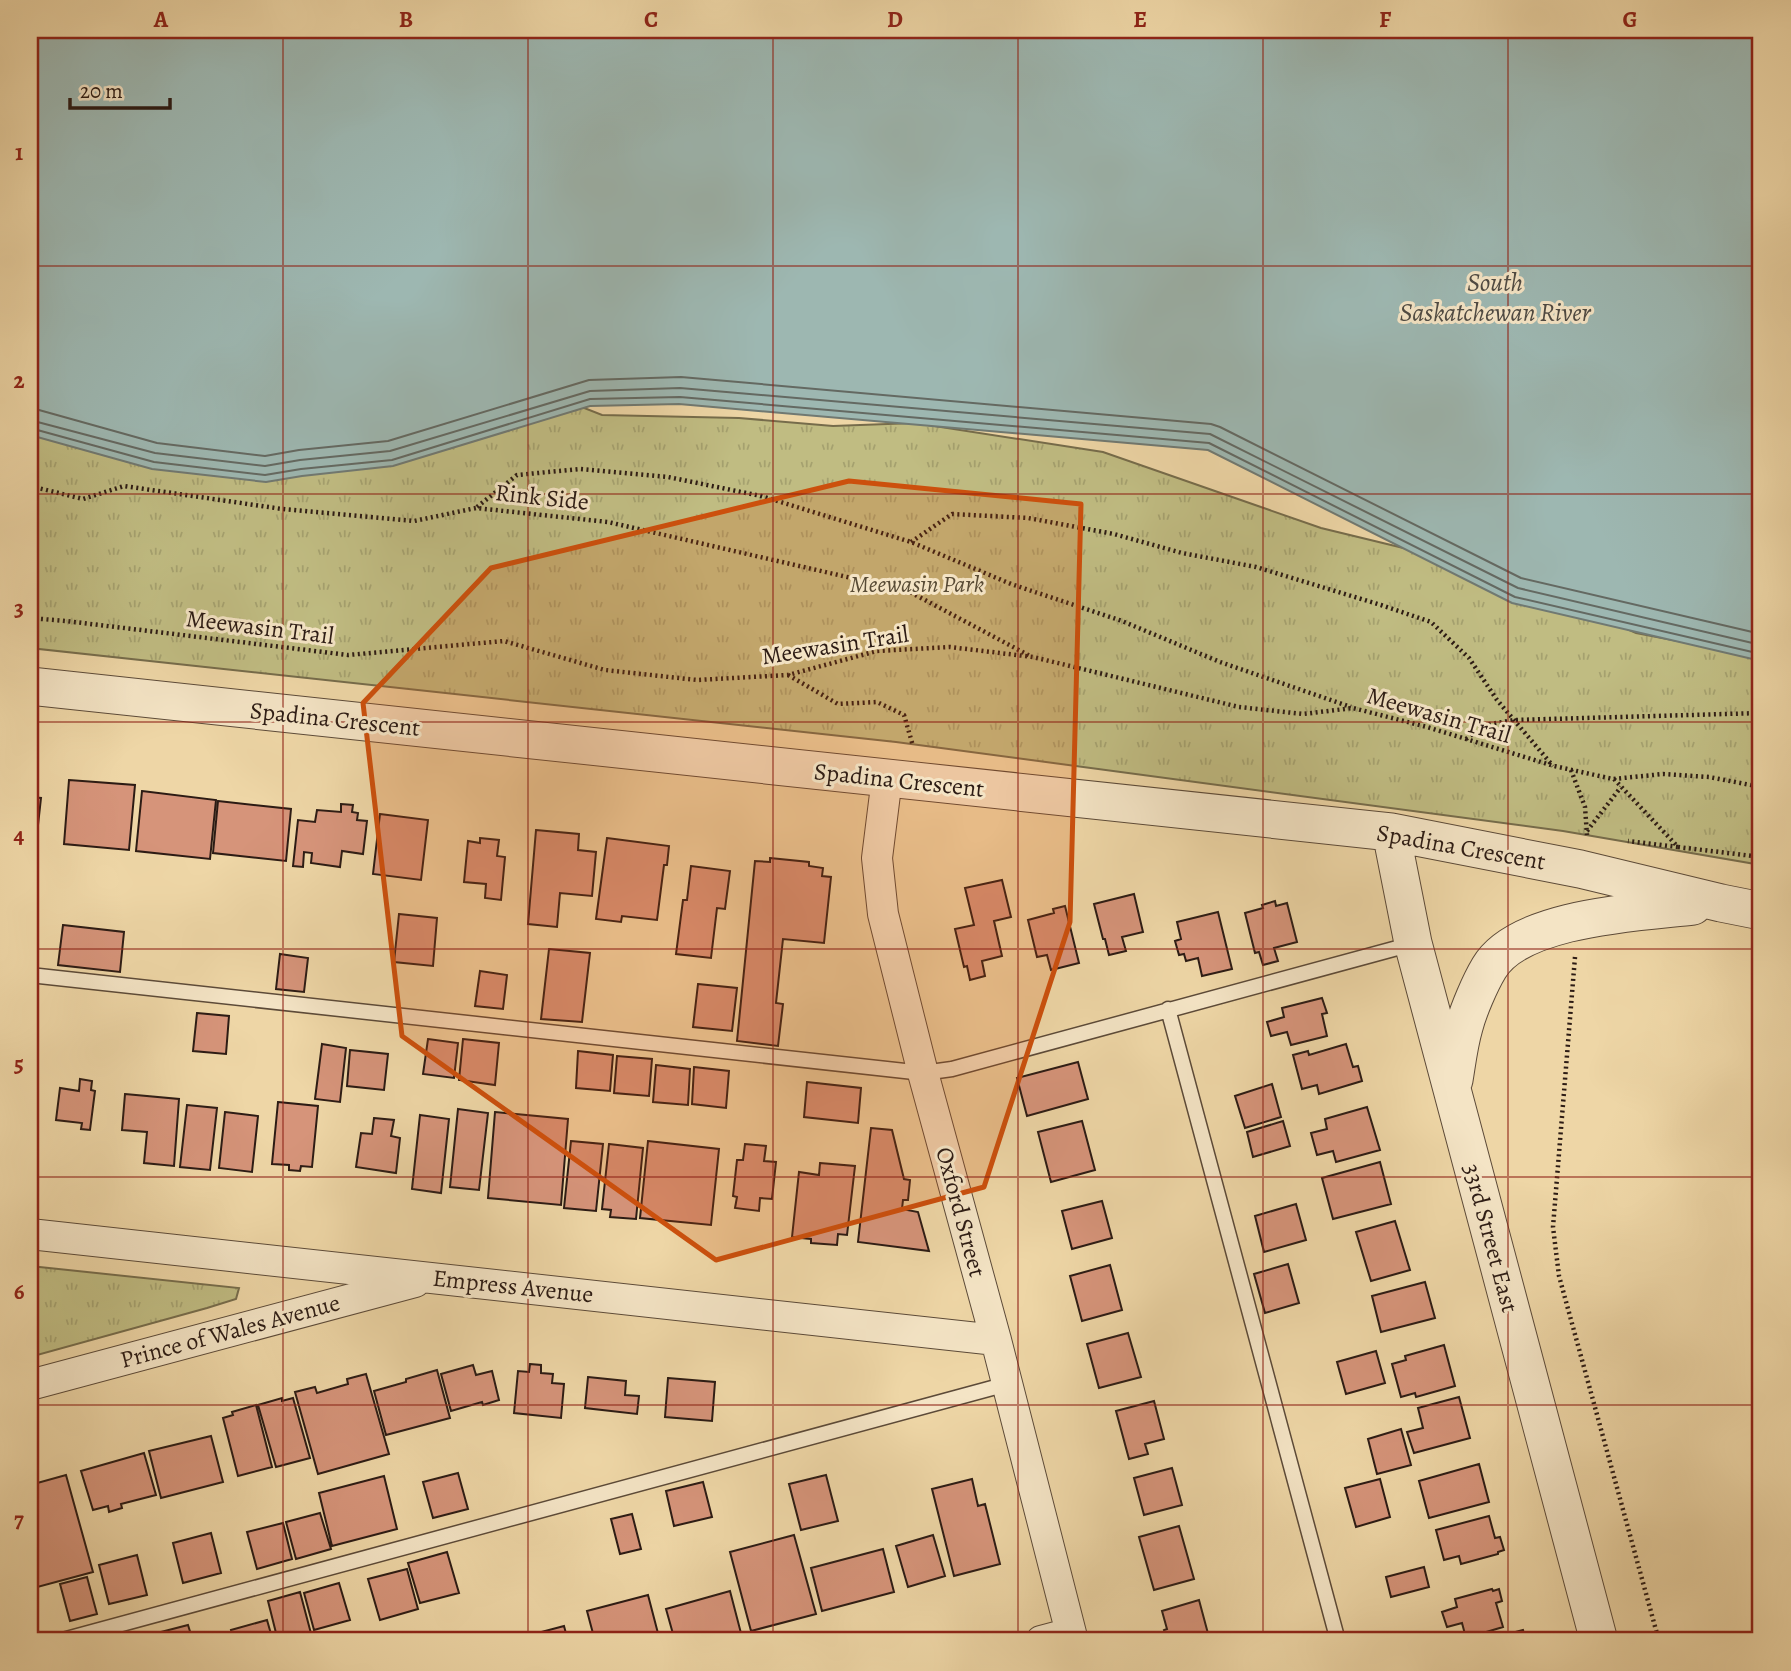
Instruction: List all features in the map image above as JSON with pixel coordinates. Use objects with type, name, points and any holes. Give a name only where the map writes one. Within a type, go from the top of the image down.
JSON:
[{"type":"street","name":"Spadina Crescent","points":[[30,686],[1391,832],[1580,869],[1721,904],[1761,911]]},
{"type":"street","name":"Oxford Street","points":[[900,780],[877,858],[883,914],[1072,1637]]},
{"type":"street","name":"33rd Street East","points":[[1391,832],[1413,943],[1599,1641]]},
{"type":"street","points":[[1452,1091],[1464,1026],[1490,966],[1508,948],[1542,931],[1606,915],[1721,904]]},
{"type":"street","name":"Empress Avenue","points":[[30,1234],[996,1340]]},
{"type":"street","name":"Prince of Wales Avenue","points":[[30,1385],[431,1277]]},
{"type":"street","points":[[1041,1641],[1072,1637]]},
{"type":"lane","points":[[30,975],[923,1073],[952,1069],[1413,943]]},
{"type":"lane","points":[[1168,1009],[1338,1641]]},
{"type":"lane","points":[[59,1641],[1007,1384]]},
{"type":"path","points":[[476,508],[517,475],[580,468],[668,477],[761,496],[911,542],[1010,584],[1122,621],[1220,662],[1353,708]]},
{"type":"path","name":"Rink Side","points":[[30,486],[83,499],[124,486],[282,509],[414,521],[476,508],[608,522],[908,591],[1032,657]]},
{"type":"path","points":[[911,542],[953,514],[1028,518],[1114,534],[1182,553],[1256,566],[1431,622],[1469,658],[1497,700],[1554,766]]},
{"type":"path","name":"Meewasin Trail","points":[[30,618],[348,655],[504,641],[606,670],[697,680],[788,675],[877,652],[950,647],[1032,657],[1239,707],[1303,714],[1353,708],[1554,766],[1613,779],[1663,774],[1709,777],[1761,787]]},
{"type":"path","points":[[788,675],[838,704],[877,702],[904,715],[914,743],[900,780]]},
{"type":"path","points":[[1466,739],[1485,725],[1514,720],[1761,713]]},
{"type":"path","points":[[1571,770],[1586,807],[1587,836],[1580,869]]},
{"type":"path","points":[[1613,779],[1678,848]]},
{"type":"path","points":[[1586,832],[1621,787]]},
{"type":"path","points":[[1626,841],[1761,857]]},
{"type":"path","points":[[1578,922],[1553,1227],[1559,1276],[1659,1641]]},
{"type":"highlighted area","points":[[849,481],[1081,504],[1070,922],[984,1187],[716,1260],[402,1036],[363,703],[491,568]]},
{"type":"green space","name":"Meewasin Park","points":[[30,395],[564,400],[602,415],[739,418],[833,426],[915,423],[1103,452],[1321,528],[1494,570],[1636,633],[1761,657],[1761,865],[1563,831],[896,742],[30,648]]},
{"type":"green space","points":[[30,1266],[239,1288],[236,1299],[30,1357]]},
{"type":"water","name":"South Saskatchewan River","points":[[30,30],[1761,30],[1761,661],[1512,603],[1208,450],[679,404],[590,406],[393,466],[266,482],[152,469],[30,435]]},
{"type":"building","points":[[69,780],[135,785],[129,850],[64,844]]},
{"type":"building","points":[[142,791],[216,800],[210,859],[136,851]]},
{"type":"building","points":[[30,797],[41,798],[37,834],[30,833]]},
{"type":"building","points":[[218,801],[291,809],[286,861],[213,853]]},
{"type":"building","points":[[341,804],[353,805],[352,812],[358,813],[357,820],[367,821],[363,854],[342,851],[340,867],[311,863],[312,853],[304,852],[303,867],[293,866],[298,820],[315,822],[317,810],[341,812]]},
{"type":"building","points":[[380,814],[428,820],[421,880],[373,874]]},
{"type":"building","points":[[536,830],[579,834],[578,850],[596,852],[592,896],[560,893],[557,927],[528,924]]},
{"type":"building","points":[[480,838],[499,840],[497,856],[505,857],[501,900],[485,898],[486,884],[464,882],[468,841],[480,843]]},
{"type":"building","points":[[607,838],[669,846],[657,920],[622,916],[621,922],[596,919]]},
{"type":"building","points":[[770,858],[809,862],[809,866],[823,868],[822,876],[831,877],[824,943],[783,939],[776,1003],[783,1004],[778,1046],[737,1041],[755,861],[770,862]]},
{"type":"building","points":[[691,866],[730,871],[725,909],[717,908],[711,958],[676,954],[683,900],[687,900]]},
{"type":"building","points":[[1002,880],[1011,917],[994,921],[1002,956],[982,961],[985,976],[970,980],[955,929],[974,925],[965,888]]},
{"type":"building","points":[[1134,894],[1143,932],[1122,937],[1126,951],[1109,955],[1094,904]]},
{"type":"building","points":[[1275,901],[1276,906],[1287,903],[1297,942],[1274,948],[1278,961],[1263,965],[1259,952],[1255,953],[1245,913]]},
{"type":"building","points":[[1065,906],[1079,963],[1051,970],[1047,955],[1037,957],[1028,920],[1054,913],[1053,909]]},
{"type":"building","points":[[1218,912],[1232,969],[1202,976],[1198,958],[1186,961],[1184,954],[1179,955],[1175,941],[1181,939],[1177,922]]},
{"type":"building","points":[[399,914],[437,918],[433,966],[394,962]]},
{"type":"building","points":[[63,925],[124,932],[120,972],[58,965]]},
{"type":"building","points":[[549,949],[590,953],[582,1022],[541,1019]]},
{"type":"building","points":[[280,954],[308,958],[304,992],[276,989]]},
{"type":"building","points":[[480,971],[507,975],[503,1009],[475,1006]]},
{"type":"building","points":[[698,984],[737,988],[732,1031],[693,1027]]},
{"type":"building","points":[[1322,998],[1327,1013],[1322,1014],[1327,1036],[1291,1045],[1287,1032],[1271,1036],[1267,1022],[1284,1017],[1282,1008]]},
{"type":"building","points":[[197,1013],[229,1016],[226,1054],[193,1051]]},
{"type":"building","points":[[428,1039],[458,1043],[454,1078],[423,1074]]},
{"type":"building","points":[[463,1039],[499,1043],[495,1085],[459,1080]]},
{"type":"building","points":[[322,1044],[346,1048],[340,1102],[315,1099]]},
{"type":"building","points":[[1346,1044],[1353,1067],[1358,1066],[1362,1081],[1319,1094],[1317,1085],[1302,1089],[1293,1055],[1308,1051],[1309,1055]]},
{"type":"building","points":[[350,1050],[388,1054],[384,1090],[347,1086]]},
{"type":"building","points":[[578,1051],[613,1055],[610,1091],[576,1088]]},
{"type":"building","points":[[617,1056],[652,1059],[649,1096],[614,1093]]},
{"type":"building","points":[[1078,1062],[1088,1099],[1027,1116],[1017,1078]]},
{"type":"building","points":[[656,1065],[690,1069],[688,1105],[653,1102]]},
{"type":"building","points":[[694,1067],[729,1071],[726,1108],[692,1104]]},
{"type":"building","points":[[80,1079],[92,1081],[91,1090],[95,1091],[90,1130],[81,1129],[82,1123],[56,1120],[60,1088],[79,1091]]},
{"type":"building","points":[[807,1082],[861,1088],[858,1123],[804,1117]]},
{"type":"building","points":[[1272,1084],[1281,1117],[1245,1128],[1235,1096]]},
{"type":"building","points":[[125,1094],[179,1099],[174,1166],[144,1163],[147,1132],[122,1130]]},
{"type":"building","points":[[278,1102],[318,1106],[312,1167],[301,1166],[300,1171],[289,1170],[289,1165],[272,1164]]},
{"type":"building","points":[[187,1105],[217,1108],[210,1170],[180,1167]]},
{"type":"building","points":[[1367,1107],[1380,1150],[1336,1162],[1333,1151],[1317,1155],[1311,1133],[1327,1129],[1325,1119]]},
{"type":"building","points":[[458,1109],[488,1113],[479,1190],[450,1187]]},
{"type":"building","points":[[225,1112],[258,1116],[252,1172],[219,1168]]},
{"type":"building","points":[[495,1112],[568,1119],[561,1205],[488,1198]]},
{"type":"building","points":[[420,1115],[449,1119],[441,1193],[412,1189]]},
{"type":"building","points":[[374,1118],[394,1120],[391,1136],[400,1138],[396,1173],[356,1167],[361,1133],[372,1134]]},
{"type":"building","points":[[1082,1121],[1095,1170],[1051,1182],[1038,1132]]},
{"type":"building","points":[[1283,1121],[1290,1146],[1253,1157],[1247,1132]]},
{"type":"building","points":[[871,1128],[892,1130],[904,1179],[910,1180],[908,1200],[903,1200],[902,1209],[918,1212],[929,1251],[858,1242]]},
{"type":"building","points":[[571,1141],[603,1144],[596,1211],[564,1208]]},
{"type":"building","points":[[648,1141],[719,1149],[711,1225],[640,1218]]},
{"type":"building","points":[[609,1144],[643,1148],[636,1219],[610,1217],[611,1210],[602,1209]]},
{"type":"building","points":[[745,1144],[766,1146],[764,1161],[776,1162],[772,1199],[760,1198],[759,1211],[735,1208],[737,1197],[733,1196],[737,1160],[743,1160]]},
{"type":"building","points":[[1380,1162],[1391,1204],[1333,1219],[1322,1178]]},
{"type":"building","points":[[820,1163],[855,1166],[847,1235],[838,1234],[837,1245],[811,1243],[811,1239],[792,1237],[799,1172],[819,1175]]},
{"type":"building","points":[[1102,1201],[1112,1238],[1072,1249],[1062,1211]]},
{"type":"building","points":[[1296,1204],[1306,1240],[1264,1252],[1255,1216]]},
{"type":"building","points":[[1395,1221],[1410,1270],[1371,1281],[1356,1232]]},
{"type":"building","points":[[1288,1264],[1299,1303],[1265,1313],[1254,1274]]},
{"type":"building","points":[[1110,1265],[1122,1310],[1082,1321],[1070,1276]]},
{"type":"building","points":[[1425,1282],[1435,1318],[1381,1332],[1372,1296]]},
{"type":"building","points":[[1128,1333],[1141,1377],[1099,1388],[1087,1344]]},
{"type":"building","points":[[1444,1345],[1455,1386],[1416,1397],[1415,1393],[1401,1397],[1392,1364],[1406,1360],[1405,1356]]},
{"type":"building","points":[[1376,1351],[1385,1383],[1346,1394],[1337,1362]]},
{"type":"building","points":[[530,1364],[541,1365],[541,1373],[553,1374],[552,1383],[564,1384],[561,1418],[514,1413],[518,1371],[529,1372]]},
{"type":"building","points":[[473,1365],[476,1375],[492,1371],[499,1400],[451,1411],[441,1374]]},
{"type":"building","points":[[437,1370],[450,1418],[386,1435],[374,1391]]},
{"type":"building","points":[[366,1374],[389,1454],[318,1474],[295,1392],[315,1387],[317,1393],[348,1384],[347,1379]]},
{"type":"building","points":[[588,1377],[626,1381],[625,1395],[639,1396],[637,1414],[585,1408]]},
{"type":"building","points":[[668,1378],[715,1382],[712,1421],[665,1417]]},
{"type":"building","points":[[1459,1397],[1470,1438],[1414,1453],[1407,1432],[1423,1428],[1418,1408]]},
{"type":"building","points":[[282,1398],[282,1401],[293,1398],[310,1458],[276,1467],[258,1405]]},
{"type":"building","points":[[1154,1401],[1164,1439],[1145,1444],[1148,1454],[1129,1459],[1116,1411]]},
{"type":"building","points":[[256,1405],[272,1467],[238,1476],[223,1418],[233,1415],[232,1412]]},
{"type":"building","points":[[1401,1429],[1411,1465],[1377,1474],[1368,1439]]},
{"type":"building","points":[[211,1436],[223,1482],[161,1498],[149,1451]]},
{"type":"building","points":[[144,1453],[156,1495],[121,1504],[122,1508],[109,1512],[108,1506],[93,1510],[81,1471]]},
{"type":"building","points":[[1479,1464],[1489,1502],[1429,1518],[1419,1481]]},
{"type":"building","points":[[1172,1468],[1182,1505],[1144,1515],[1134,1478]]},
{"type":"building","points":[[458,1473],[468,1509],[433,1518],[423,1482]]},
{"type":"building","points":[[66,1475],[93,1572],[30,1589],[30,1539],[34,1537],[30,1520],[30,1485]]},
{"type":"building","points":[[826,1475],[838,1521],[801,1530],[789,1484]]},
{"type":"building","points":[[384,1476],[397,1529],[332,1546],[319,1493]]},
{"type":"building","points":[[972,1479],[978,1506],[985,1504],[1000,1564],[954,1576],[932,1489]]},
{"type":"building","points":[[1380,1479],[1390,1517],[1356,1527],[1345,1488]]},
{"type":"building","points":[[703,1482],[712,1517],[674,1526],[666,1491]]},
{"type":"building","points":[[320,1513],[331,1549],[296,1559],[286,1522]]},
{"type":"building","points":[[632,1514],[641,1549],[620,1554],[611,1519]]},
{"type":"building","points":[[1489,1516],[1495,1538],[1500,1537],[1504,1550],[1461,1564],[1459,1556],[1444,1560],[1436,1530]]},
{"type":"building","points":[[283,1523],[292,1559],[257,1569],[247,1532]]},
{"type":"building","points":[[1179,1526],[1194,1579],[1154,1590],[1139,1537]]},
{"type":"building","points":[[211,1533],[221,1573],[183,1583],[173,1543]]},
{"type":"building","points":[[794,1535],[816,1614],[751,1631],[730,1552]]},
{"type":"building","points":[[933,1535],[945,1576],[908,1587],[896,1546]]},
{"type":"building","points":[[883,1549],[894,1592],[822,1611],[811,1568]]},
{"type":"building","points":[[447,1552],[459,1593],[420,1603],[408,1563]]},
{"type":"building","points":[[137,1555],[147,1595],[109,1604],[99,1565]]},
{"type":"building","points":[[1424,1567],[1429,1587],[1391,1597],[1386,1577]]},
{"type":"building","points":[[407,1569],[418,1609],[380,1620],[368,1579]]},
{"type":"building","points":[[87,1577],[97,1614],[70,1621],[60,1584]]},
{"type":"building","points":[[339,1583],[350,1620],[314,1630],[304,1593]]},
{"type":"building","points":[[1499,1589],[1502,1601],[1496,1603],[1503,1627],[1466,1638],[1462,1623],[1447,1627],[1442,1612],[1457,1607],[1455,1599]]},
{"type":"building","points":[[730,1591],[742,1637],[728,1641],[675,1641],[666,1609]]},
{"type":"building","points":[[300,1592],[313,1641],[278,1641],[268,1601]]},
{"type":"building","points":[[648,1595],[660,1641],[595,1641],[587,1611]]},
{"type":"building","points":[[1199,1600],[1210,1641],[1168,1641],[1162,1611]]},
{"type":"building","points":[[267,1620],[273,1641],[234,1641],[231,1630]]},
{"type":"building","points":[[188,1625],[193,1641],[159,1641],[157,1633]]},
{"type":"building","points":[[564,1626],[568,1641],[511,1640]]},
{"type":"building","points":[[1523,1630],[1526,1641],[1481,1641]]}]
